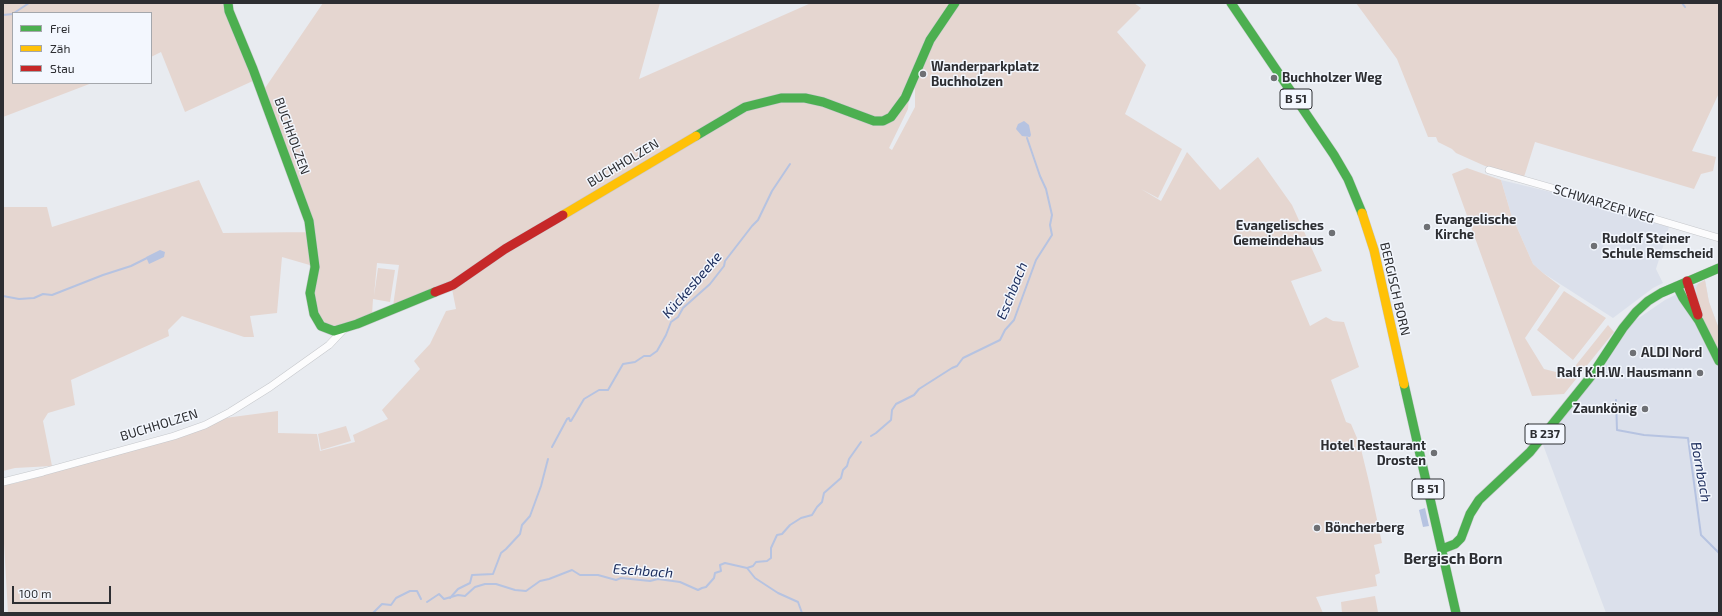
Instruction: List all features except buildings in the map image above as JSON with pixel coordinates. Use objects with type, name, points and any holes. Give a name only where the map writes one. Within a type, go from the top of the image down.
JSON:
[{"type":"main road","name":"BUCHHOLZEN","points":[[228,3],[229,11],[253,69],[309,221],[314,267],[310,294],[314,314],[318,323],[326,329],[334,331],[344,329],[453,285],[515,243],[745,107],[781,98],[804,98],[823,102],[868,119],[883,121],[891,117],[905,98],[930,40],[955,3]]},
{"type":"main road","name":"BERGISCH BORN","points":[[1231,3],[1334,155],[1348,179],[1359,203],[1374,250],[1456,613]]},
{"type":"main road","name":"B 237","points":[[1442,549],[1455,544],[1461,538],[1470,514],[1479,500],[1530,452],[1588,380],[1629,320],[1648,301],[1661,293],[1719,268]]},
{"type":"main road","points":[[1687,282],[1699,321]]},
{"type":"main road","points":[[1677,286],[1683,298],[1699,321],[1719,361]]},
{"type":"street","name":"SCHWARZER WEG","points":[[1489,170],[1619,207],[1719,238]]},
{"type":"street","name":"BUCHHOLZEN","points":[[3,482],[162,440],[205,425],[230,412],[276,383],[329,346],[344,329]]},
{"type":"shaded area","points":[[3,3],[225,3],[255,80],[185,112],[161,52],[152,56],[152,12],[12,12],[12,84],[89,84],[3,117]]},
{"type":"shaded area","points":[[323,3],[660,3],[639,79],[811,3],[951,3],[892,112],[879,118],[849,109],[768,98],[460,278],[393,306],[399,265],[377,263],[374,296],[378,268],[395,270],[390,302],[373,299],[372,315],[329,328],[314,308],[314,249],[263,91]]},
{"type":"shaded area","points":[[956,3],[1134,3],[1141,8],[1117,32],[1146,65],[1125,114],[1182,149],[1158,198],[1141,189],[1161,201],[1187,152],[1220,190],[1258,157],[1292,205],[1322,271],[1291,281],[1310,326],[1326,317],[1333,321],[1344,322],[1359,367],[1331,380],[1346,422],[1351,424],[1360,445],[1369,482],[1382,543],[1374,545],[1380,573],[1375,575],[1377,586],[1316,597],[1323,613],[8,613],[3,526],[3,485],[16,483],[101,459],[225,418],[278,411],[278,433],[317,434],[320,451],[355,442],[353,435],[388,419],[382,410],[420,369],[414,361],[430,344],[446,311],[456,309],[452,289],[498,257],[746,109],[767,103],[805,101],[876,124],[909,97],[908,109],[889,148],[892,150],[915,107],[915,84],[931,41]]},
{"type":"shaded area","points":[[1356,3],[1719,3],[1719,93],[1692,151],[1716,157],[1713,171],[1701,174],[1694,189],[1535,142],[1524,177],[1485,166],[1456,153],[1452,149],[1438,142],[1436,137],[1428,137],[1397,59]]},
{"type":"shaded area","points":[[1467,168],[1501,180],[1511,214],[1533,264],[1560,286],[1525,338],[1544,369],[1568,375],[1608,325],[1614,332],[1564,394],[1532,396],[1452,174]]},
{"type":"shaded area","points":[[199,180],[223,233],[309,232],[313,266],[282,257],[277,313],[250,316],[254,337],[244,337],[182,316],[168,330],[169,336],[71,380],[75,405],[48,413],[43,421],[52,466],[15,468],[3,471],[3,207],[47,207],[52,227]]},
{"type":"shaded area","name":"Rudolf Steiner Schule Remscheid","points":[[1501,180],[1555,193],[1669,227],[1656,269],[1663,283],[1653,288],[1613,318],[1543,273],[1533,264],[1511,214]]},
{"type":"shaded area","points":[[1705,280],[1709,302],[1719,329],[1719,613],[1606,613],[1539,434],[1627,326],[1665,300]]},
{"type":"shaded area","points":[[1705,280],[1709,302],[1719,329],[1719,353],[1703,319],[1695,294],[1697,293],[1696,288],[1698,284]]},
{"type":"shaded area","points":[[1564,291],[1606,318],[1573,360],[1537,330]]},
{"type":"shaded area","points":[[346,426],[351,441],[321,450],[318,434]]},
{"type":"shaded area","points":[[1375,596],[1378,612],[1342,613],[1341,602]]},
{"type":"water","points":[[1024,121],[1029,125],[1030,137],[1022,136],[1016,129],[1018,124]]},
{"type":"water","points":[[160,250],[165,252],[164,257],[149,264],[146,257]]},
{"type":"water","points":[[1425,508],[1429,526],[1423,527],[1419,510]]},
{"type":"waterway","points":[[16,12],[29,3]]},
{"type":"waterway","points":[[1682,3],[1685,7]]},
{"type":"waterway","points":[[3,15],[12,14]]},
{"type":"waterway","name":"Eschbach","points":[[871,436],[891,420],[892,410],[896,404],[914,395],[919,389],[957,366],[963,358],[1000,340],[1005,330],[1014,320],[1036,260],[1052,235],[1050,225],[1052,215],[1046,189],[1027,138]]},
{"type":"waterway","name":"Kückesbeeke","points":[[552,447],[567,419],[569,418],[571,421],[584,399],[599,390],[608,390],[623,364],[635,362],[644,356],[650,356],[657,351],[671,322],[678,317],[683,308],[710,284],[724,266],[725,261],[758,220],[772,191],[790,164]]},
{"type":"waterway","points":[[3,296],[19,299],[34,298],[43,294],[52,295],[103,275],[131,266],[147,258]]},
{"type":"waterway","name":"Bornbach","points":[[1616,400],[1617,430],[1644,435],[1688,438],[1701,535],[1719,553]]},
{"type":"waterway","name":"Eschbach","points":[[427,602],[439,594],[444,599],[458,595],[465,596],[475,587],[485,584],[496,584],[515,590],[526,591],[540,581],[572,570],[580,575],[598,575],[616,580],[621,578],[650,581],[658,579],[680,582],[698,590],[706,587],[714,578],[715,573],[721,571],[720,565],[725,563],[747,568],[753,566],[756,562],[767,561],[771,558],[771,548],[777,535],[782,534],[790,525],[801,518],[812,515],[822,502],[824,493],[841,478],[843,470],[847,466],[849,459],[861,442]]},
{"type":"waterway","name":"Kückesbeeke","points":[[450,598],[458,589],[470,583],[472,575],[493,574],[501,553],[520,534],[522,525],[530,516],[541,486],[548,459]]},
{"type":"waterway","points":[[747,568],[755,578],[778,593],[798,602],[802,613]]},
{"type":"waterway","name":"Eschbach","points":[[373,613],[382,604],[391,605],[396,598],[410,591],[417,591],[421,599]]},
{"type":"traffic: fast","points":[[228,3],[229,11],[253,69],[309,221],[315,267],[310,293],[314,314],[321,326],[334,331],[357,324],[435,292]]},
{"type":"traffic: fast","points":[[696,136],[745,107],[781,98],[805,98],[823,102],[874,121],[883,121],[891,117],[905,98],[930,40],[955,3]]},
{"type":"traffic: fast","points":[[1231,3],[1334,155],[1348,179],[1362,213]]},
{"type":"traffic: fast","points":[[1442,549],[1455,544],[1461,538],[1470,514],[1479,500],[1530,452],[1592,375],[1623,328],[1636,312],[1648,301],[1661,293],[1719,268]]},
{"type":"traffic: fast","points":[[1677,286],[1683,298],[1699,321],[1719,361]]},
{"type":"traffic: fast","points":[[1404,384],[1456,613]]},
{"type":"traffic: slow","points":[[563,215],[696,136]]},
{"type":"traffic: slow","points":[[1362,213],[1374,250],[1404,384]]},
{"type":"traffic: jam","points":[[435,292],[453,285],[505,249],[563,215]]},
{"type":"traffic: jam","points":[[1687,281],[1698,315]]},
{"type":"place","name":"Wanderparkplatz Buchholzen","points":[[923,74]]},
{"type":"place","name":"Buchholzer Weg","points":[[1274,78]]},
{"type":"place","name":"Evangelische Kirche","points":[[1427,227]]},
{"type":"place","name":"Evangelisches Gemeindehaus","points":[[1332,233]]},
{"type":"place","name":"Rudolf Steiner Schule Remscheid","points":[[1594,246]]},
{"type":"place","name":"ALDI Nord","points":[[1633,353]]},
{"type":"place","name":"Ralf K.H.W. Hausmann","points":[[1700,373]]},
{"type":"place","name":"Zaunkönig","points":[[1645,409]]},
{"type":"place","name":"Hotel Restaurant Drosten","points":[[1434,453]]},
{"type":"place","name":"Böncherberg","points":[[1317,528]]},
{"type":"district","name":"Bergisch Born","points":[[1453,559]]}]
